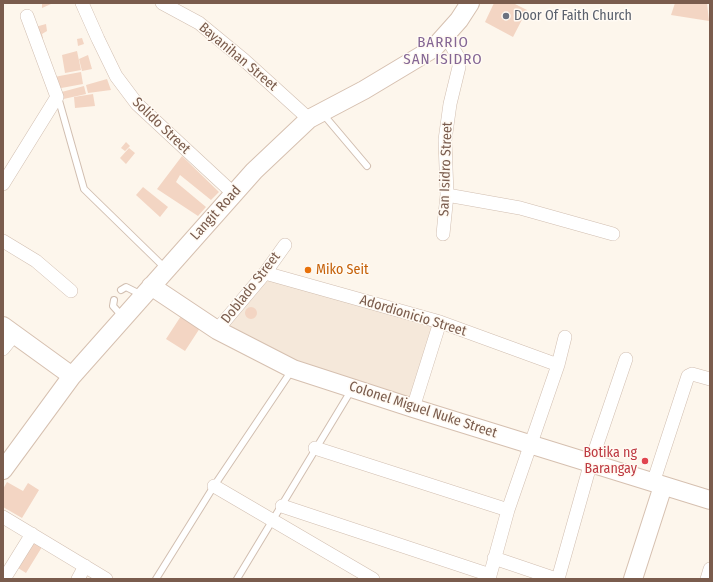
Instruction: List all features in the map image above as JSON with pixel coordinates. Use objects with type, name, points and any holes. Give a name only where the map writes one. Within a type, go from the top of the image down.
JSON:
[{"type":"street","name":"Solido Street","points":[[82,3],[116,76],[136,104],[234,194]]},
{"type":"street","name":"Bayanihan Street","points":[[162,3],[199,23],[315,115]]},
{"type":"street","name":"Langit Road","points":[[3,470],[72,376],[254,171],[315,115],[364,90],[434,48],[446,36],[470,3]]},
{"type":"street","points":[[3,184],[58,97],[27,16]]},
{"type":"street","name":"San Isidro Street","points":[[443,234],[447,195],[445,140],[450,104],[459,67],[458,57],[446,36]]},
{"type":"street","points":[[447,195],[520,208],[613,234]]},
{"type":"street","points":[[3,241],[36,261],[71,291]]},
{"type":"street","name":"Doblado Street","points":[[217,330],[265,273],[285,245]]},
{"type":"street","name":"Adordionicio Street","points":[[265,273],[440,322],[558,365]]},
{"type":"street","name":"Colonel Miguel Nuke Street","points":[[147,291],[217,330],[293,369],[413,408],[591,462],[658,485],[710,500]]},
{"type":"street","points":[[413,408],[440,322]]},
{"type":"street","points":[[3,349],[9,330],[72,376]]},
{"type":"street","points":[[282,506],[489,577],[508,510],[558,365],[565,338]]},
{"type":"street","points":[[494,558],[557,579],[591,462],[626,359]]},
{"type":"street","points":[[633,579],[688,376],[692,374],[710,379]]},
{"type":"street","points":[[315,448],[508,510]]},
{"type":"street","points":[[214,486],[373,579]]},
{"type":"street","points":[[3,517],[106,579]]},
{"type":"street","points":[[4,579],[32,534]]},
{"type":"street","points":[[78,579],[86,566]]},
{"type":"street","points":[[707,579],[710,569]]},
{"type":"lane","points":[[58,97],[84,188],[166,269]]},
{"type":"lane","points":[[315,115],[367,166]]},
{"type":"lane","points":[[121,290],[126,287],[147,291]]},
{"type":"lane","points":[[114,300],[113,306],[123,318]]},
{"type":"lane","points":[[156,579],[214,486],[293,369]]},
{"type":"lane","points":[[237,579],[274,521],[315,448],[353,388]]},
{"type":"shaded area","points":[[265,273],[440,322],[413,408],[217,330]]},
{"type":"building","points":[[42,3],[50,3],[51,4],[42,8]]},
{"type":"building","name":"Door Of Faith Church","points":[[494,3],[513,3],[527,10],[513,37],[485,22]]},
{"type":"building","points":[[675,3],[707,3],[709,21],[671,15]]},
{"type":"building","points":[[46,24],[47,31],[42,34],[43,38],[37,39],[35,27]]},
{"type":"building","points":[[82,38],[84,44],[78,46],[77,39]]},
{"type":"building","points":[[77,51],[81,70],[65,73],[62,55]]},
{"type":"building","points":[[88,55],[92,69],[82,71],[79,59]]},
{"type":"building","points":[[81,72],[83,84],[56,89],[54,77]]},
{"type":"building","points":[[107,79],[111,90],[88,93],[86,85]]},
{"type":"building","points":[[84,86],[86,94],[59,100],[58,93]]},
{"type":"building","points":[[93,94],[95,106],[75,108],[74,97]]},
{"type":"building","points":[[126,142],[130,146],[125,151],[121,148]]},
{"type":"building","points":[[129,148],[135,153],[126,164],[120,158]]},
{"type":"building","points":[[182,156],[219,192],[211,200],[180,175],[176,182],[206,207],[198,216],[157,189]]},
{"type":"building","points":[[143,187],[168,207],[160,217],[136,195]]},
{"type":"building","points":[[249,307],[253,307],[257,313],[253,319],[249,319],[245,315],[245,311]]},
{"type":"building","points":[[181,316],[200,328],[185,351],[166,339]]},
{"type":"building","points":[[7,482],[23,491],[28,483],[39,490],[22,518],[3,507],[3,489]]},
{"type":"building","points":[[33,542],[42,547],[26,573],[18,568]]},
{"type":"place","name":"Door Of Faith Church","points":[[506,16]]},
{"type":"place","name":"Miko Seit","points":[[308,270]]},
{"type":"place","name":"Botika ng Barangay","points":[[645,461]]},
{"type":"district","name":"BARRIO SAN ISIDRO","points":[[443,52]]}]
